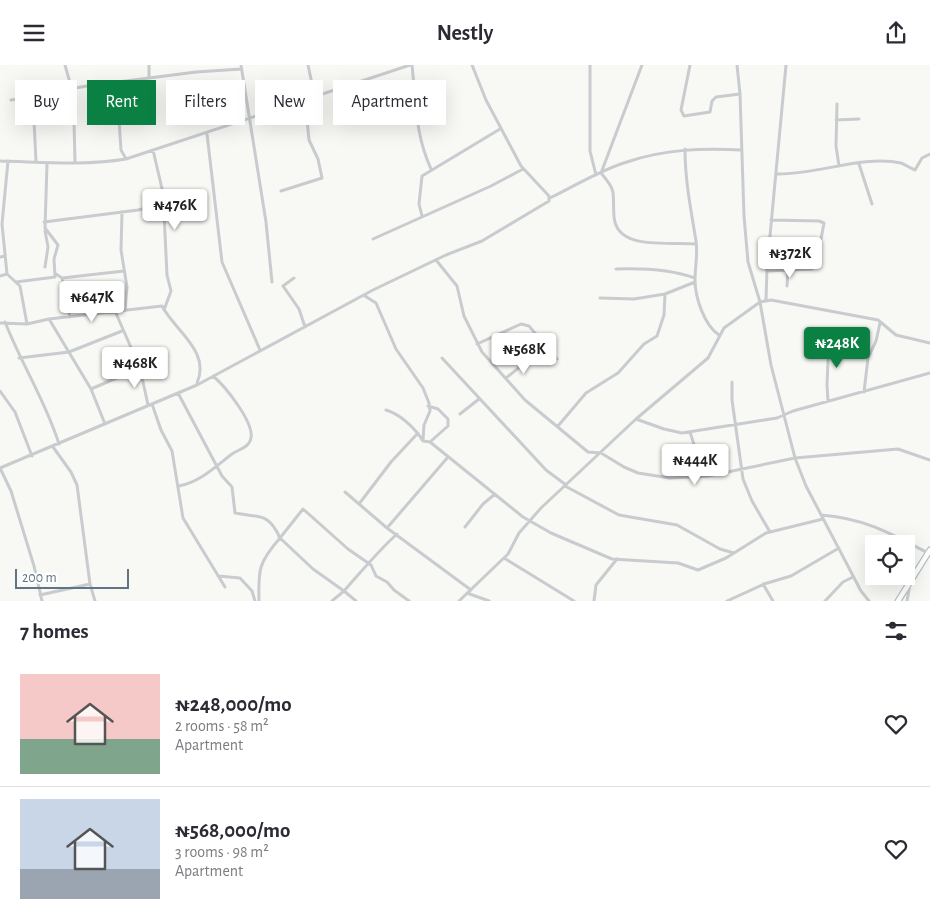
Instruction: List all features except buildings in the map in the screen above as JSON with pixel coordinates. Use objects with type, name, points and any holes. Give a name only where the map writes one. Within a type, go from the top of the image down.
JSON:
[{"type":"main road","points":[[915,574],[929,551]]},
{"type":"main road","points":[[898,601],[908,585]]},
{"type":"street","points":[[65,65],[68,80]]},
{"type":"street","points":[[149,65],[149,78]]},
{"type":"street","points":[[308,65],[311,80]]},
{"type":"street","points":[[323,95],[398,67],[411,65],[418,132],[422,148],[431,169]]},
{"type":"street","points":[[472,65],[500,129],[522,169],[550,198]]},
{"type":"street","points":[[590,65],[590,151],[596,175]]},
{"type":"street","points":[[601,173],[642,65]]},
{"type":"street","points":[[690,65],[681,110],[684,116],[710,112],[712,101],[716,97],[740,93]]},
{"type":"street","points":[[737,65],[748,262],[760,302],[771,365],[795,458],[806,486],[840,548],[853,577],[869,601]]},
{"type":"street","points":[[766,300],[766,271],[786,65]]},
{"type":"street","points":[[138,80],[241,67],[266,222],[272,282]]},
{"type":"street","points":[[11,100],[15,99]]},
{"type":"street","points":[[836,104],[839,166]]},
{"type":"street","points":[[0,161],[104,163],[126,159],[255,117]]},
{"type":"street","points":[[836,120],[859,119]]},
{"type":"street","points":[[34,125],[36,162]]},
{"type":"street","points":[[74,125],[75,163]]},
{"type":"street","points":[[119,125],[121,150],[126,159]]},
{"type":"street","points":[[281,191],[322,178],[318,159],[309,140],[309,125]]},
{"type":"street","points":[[422,216],[419,204],[422,176],[431,169],[470,149],[500,129]]},
{"type":"street","points":[[207,134],[222,262],[260,350]]},
{"type":"street","points":[[686,149],[686,184],[696,244],[695,280],[701,309],[711,329],[719,335]]},
{"type":"street","points":[[42,601],[34,566],[11,491],[0,468],[178,393],[253,357],[260,350],[365,295],[436,260],[482,241],[550,198],[626,162],[686,149],[742,150]]},
{"type":"street","points":[[153,150],[164,204],[167,275],[171,291],[164,310]]},
{"type":"street","points":[[776,174],[795,175],[839,166],[886,161],[902,163],[914,170],[922,158],[930,153]]},
{"type":"street","points":[[8,161],[3,202],[5,257],[7,274],[20,286],[27,324]]},
{"type":"street","points":[[45,267],[48,247],[44,228],[47,163]]},
{"type":"street","points":[[859,164],[872,204]]},
{"type":"street","points":[[372,239],[491,186],[522,169]]},
{"type":"street","points":[[601,173],[614,190],[614,215],[617,230],[627,239],[633,241],[696,244]]},
{"type":"street","points":[[44,222],[122,212],[164,204]]},
{"type":"street","points":[[122,212],[121,250],[127,287],[125,309]]},
{"type":"street","points":[[772,220],[819,221],[824,223],[821,239],[805,241],[796,253],[795,270]]},
{"type":"street","points":[[44,228],[58,245],[54,259],[56,274],[62,278],[124,271]]},
{"type":"street","points":[[0,257],[5,257]]},
{"type":"street","points":[[436,260],[456,286],[464,316],[477,344],[485,356],[525,400],[588,452],[601,453],[624,467],[653,477],[698,477],[795,458],[898,449],[930,460]]},
{"type":"street","points":[[616,269],[643,269],[681,273],[695,280]]},
{"type":"street","points":[[766,271],[812,269]]},
{"type":"street","points":[[787,286],[788,270]]},
{"type":"street","points":[[0,276],[7,274]]},
{"type":"street","points":[[16,282],[55,277],[56,274]]},
{"type":"street","points":[[62,278],[70,317]]},
{"type":"street","points":[[294,278],[283,286],[299,309],[305,327]]},
{"type":"street","points":[[600,298],[628,300],[665,294],[695,280]]},
{"type":"street","points":[[558,426],[586,393],[618,373],[644,344],[657,336],[664,315],[665,294]]},
{"type":"street","points":[[365,295],[376,303],[396,349],[422,388],[430,411],[424,425],[423,441]]},
{"type":"street","points":[[459,601],[504,558],[519,533],[540,508],[566,486],[636,419],[708,358],[719,335],[737,318],[760,302],[766,300],[851,314],[880,322],[896,335],[930,343]]},
{"type":"street","points":[[0,323],[27,324],[125,309],[162,306],[196,351],[201,374],[197,383]]},
{"type":"street","points":[[115,311],[122,331],[140,368],[150,404],[172,451],[183,518],[225,587]]},
{"type":"street","points":[[50,319],[91,389],[105,424]]},
{"type":"street","points":[[5,322],[19,358],[54,427],[59,444]]},
{"type":"street","points":[[864,392],[867,363],[876,341],[880,322]]},
{"type":"street","points":[[477,344],[521,323],[532,329],[557,359]]},
{"type":"street","points":[[19,358],[69,352],[122,331]]},
{"type":"street","points":[[828,401],[829,337]]},
{"type":"street","points":[[442,358],[546,469],[566,486],[619,515],[677,525],[720,549],[734,553]]},
{"type":"street","points":[[506,378],[531,358]]},
{"type":"street","points":[[91,389],[140,368]]},
{"type":"street","points":[[636,419],[664,429],[690,432],[784,415],[930,373]]},
{"type":"street","points":[[179,486],[186,485],[218,467],[232,454],[248,445],[252,436],[251,429],[235,401],[213,376]]},
{"type":"street","points":[[732,382],[735,423],[742,469],[752,501],[770,532]]},
{"type":"street","points":[[0,391],[15,412],[32,456]]},
{"type":"street","points":[[178,393],[218,467],[232,487],[235,513],[259,515],[273,523],[280,538],[313,569],[356,601]]},
{"type":"street","points":[[460,414],[479,399]]},
{"type":"street","points":[[428,406],[438,409],[448,419],[448,426],[430,442]]},
{"type":"street","points":[[386,410],[393,412],[418,433],[423,441],[430,442],[523,517],[560,537],[603,556],[617,559],[678,563],[698,570],[734,553],[770,532],[822,517],[853,519],[880,527],[929,551]]},
{"type":"street","points":[[690,432],[697,454],[698,477]]},
{"type":"street","points":[[359,504],[391,462],[418,433]]},
{"type":"street","points":[[53,447],[70,472],[76,485],[90,584],[95,601]]},
{"type":"street","points":[[387,527],[448,457]]},
{"type":"street","points":[[345,492],[469,592],[489,601]]},
{"type":"street","points":[[465,527],[483,504],[495,494]]},
{"type":"street","points":[[257,601],[260,564],[303,509],[348,549],[369,563],[376,576],[409,601]]},
{"type":"street","points":[[332,601],[344,591],[397,534]]},
{"type":"street","points":[[727,601],[763,584],[791,576],[840,548]]},
{"type":"street","points":[[504,558],[574,601]]},
{"type":"street","points":[[594,601],[596,585],[617,559]]},
{"type":"street","points":[[218,576],[240,578],[252,591],[257,601]]},
{"type":"street","points":[[825,601],[843,582],[853,577]]},
{"type":"street","points":[[40,595],[90,584]]},
{"type":"street","points":[[763,584],[773,601]]},
{"type":"street","points":[[907,601],[910,585]]}]
